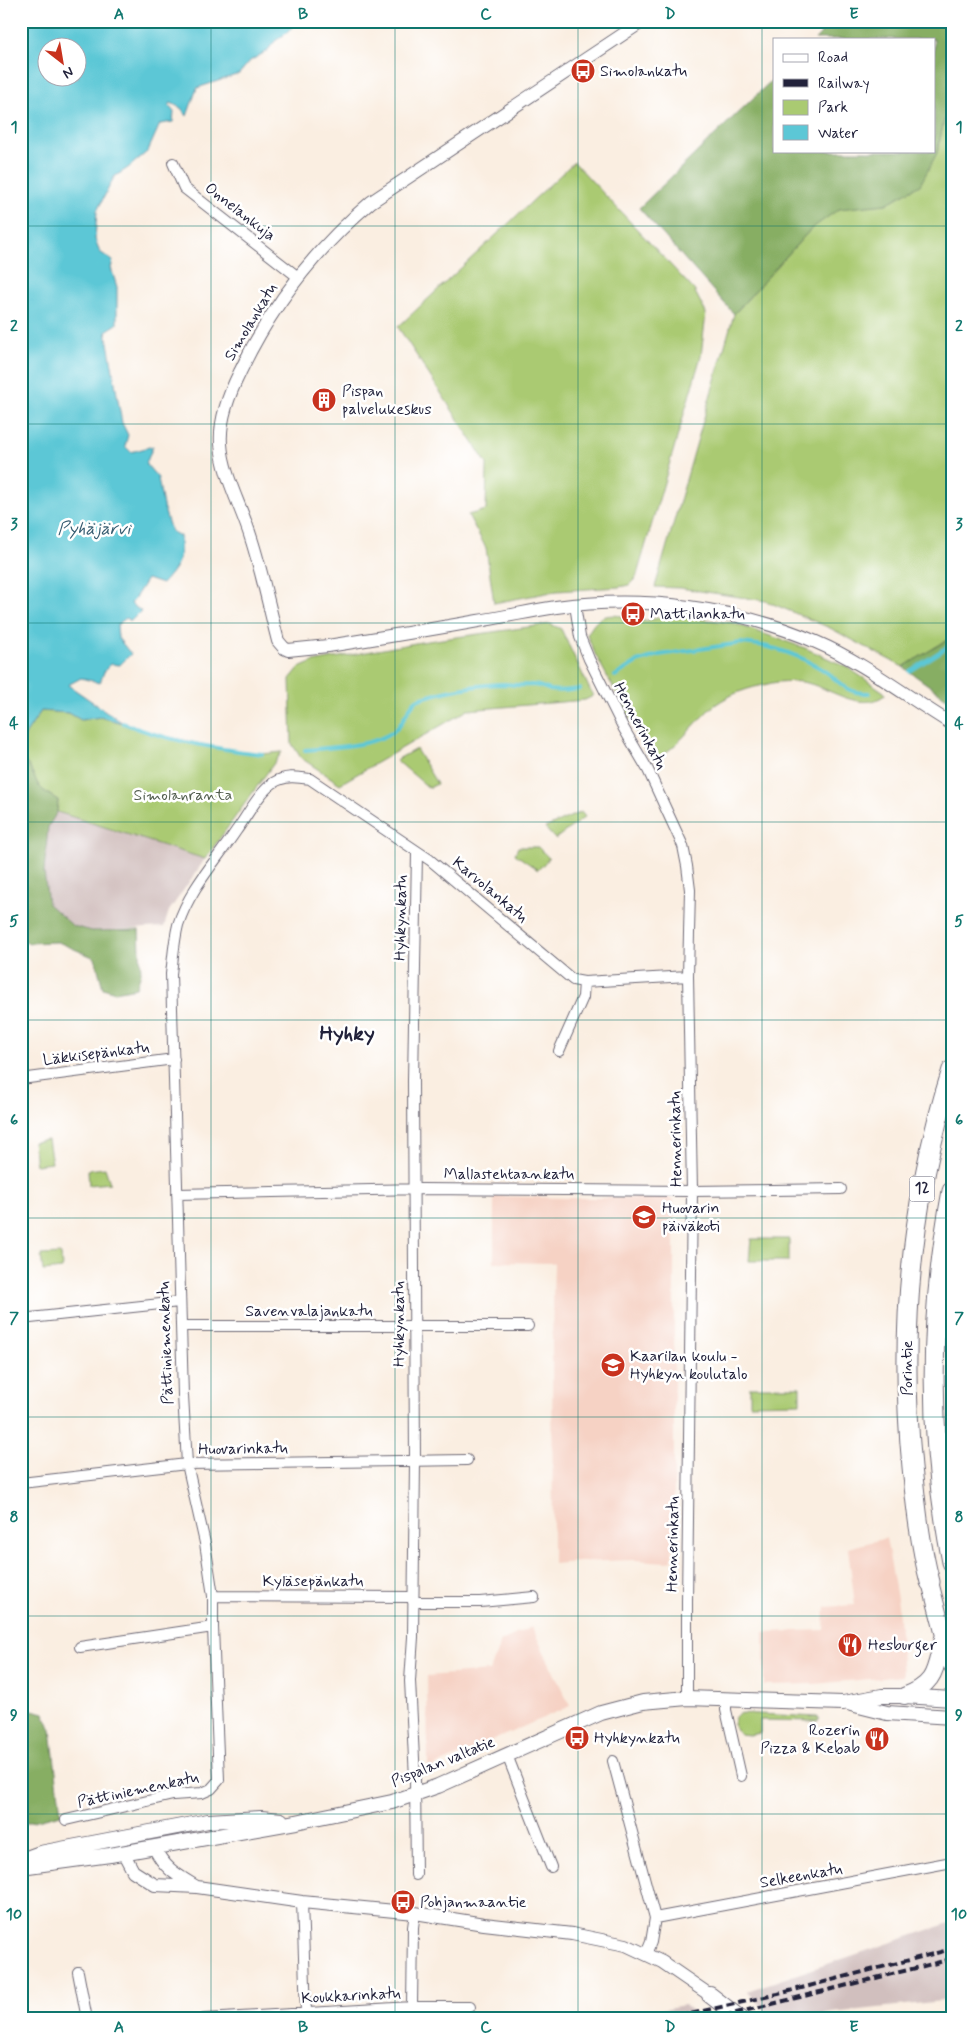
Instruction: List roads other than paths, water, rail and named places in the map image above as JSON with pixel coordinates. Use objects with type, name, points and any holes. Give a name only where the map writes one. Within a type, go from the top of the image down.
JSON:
[{"type":"highway","name":"Porintie","points":[[952,1070],[927,1162],[916,1221],[906,1352],[910,1442],[919,1533],[952,1666]]},
{"type":"highway","name":"Porintie","points":[[952,1191],[940,1272],[934,1358],[934,1397],[936,1454],[952,1562]]},
{"type":"highway","points":[[904,1696],[927,1685],[932,1677],[944,1638]]},
{"type":"highway","points":[[710,1995],[741,2019]]},
{"type":"main road","name":"Pispalan valtatie","points":[[843,1703],[882,1696],[952,1699]]},
{"type":"main road","name":"Pispalan valtatie","points":[[21,1867],[154,1847],[296,1822],[392,1802],[415,1795],[602,1713],[643,1702],[687,1698],[843,1703],[887,1713],[952,1717]]},
{"type":"main road","points":[[21,1860],[40,1853],[208,1821],[262,1818],[296,1822]]},
{"type":"street","name":"Simolankatu","points":[[576,605],[328,646],[288,650],[278,641],[251,537],[223,458],[220,443],[225,408],[238,374],[265,324],[298,277],[345,224],[371,202],[643,21]]},
{"type":"street","name":"Onnelankuja","points":[[174,163],[184,188],[298,277]]},
{"type":"street","points":[[576,605],[635,603],[697,608],[740,616],[781,628],[817,642],[850,659],[952,724]]},
{"type":"street","name":"Hennerinkatu","points":[[576,605],[580,637],[589,659],[624,729],[648,770],[683,846],[688,866],[690,890],[688,976],[692,1191],[687,1698]]},
{"type":"street","name":"Karvolankatu","points":[[284,777],[297,776],[310,779],[430,860],[574,980],[584,982]]},
{"type":"street","name":"Pättiniemenkatu","points":[[66,1820],[173,1795],[202,1793],[211,1789],[219,1780],[213,1627],[214,1596],[205,1544],[187,1464],[179,1302],[171,974],[177,932],[184,909],[205,875],[259,799],[273,783],[284,777]]},
{"type":"street","name":"Hyhkynkatu","points":[[416,1874],[410,1681],[415,1462],[413,1081],[417,852]]},
{"type":"street","points":[[559,1051],[583,997],[584,982],[688,976]]},
{"type":"street","name":"Läkkisepänkatu","points":[[21,1079],[174,1059]]},
{"type":"street","name":"Mallastehtaankatu","points":[[177,1194],[414,1190],[692,1191],[841,1189]]},
{"type":"street","points":[[21,1320],[179,1302]]},
{"type":"street","name":"Savenvalajankatu","points":[[181,1326],[528,1326]]},
{"type":"street","name":"Huovarinkatu","points":[[21,1483],[187,1464],[466,1460]]},
{"type":"street","name":"Kyläsepänkatu","points":[[214,1596],[480,1602],[534,1597]]},
{"type":"street","points":[[80,1646],[213,1627]]},
{"type":"street","points":[[726,1699],[726,1710],[741,1776]]},
{"type":"street","points":[[507,1755],[551,1867]]},
{"type":"street","points":[[612,1761],[655,1918],[651,1942],[646,1954]]},
{"type":"street","points":[[154,1847],[161,1861],[168,1868],[197,1887]]},
{"type":"street","points":[[123,1852],[132,1871],[155,1884],[197,1887],[302,1902],[415,1913],[484,1924],[572,1934],[626,1945],[662,1962],[710,1995]]},
{"type":"street","name":"Selkeenkatu","points":[[655,1918],[952,1862]]},
{"type":"street","points":[[302,1902],[306,2013]]},
{"type":"street","points":[[412,2007],[413,1927],[415,1913]]},
{"type":"street","points":[[78,1972],[87,2019]]},
{"type":"street","name":"Koukkarinkatu","points":[[204,2019],[412,2007],[470,2006]]},
{"type":"water","name":"Pyhäjärvi","points":[[21,21],[298,21],[288,32],[275,41],[267,51],[250,61],[239,74],[197,88],[187,116],[181,108],[171,103],[168,105],[174,112],[173,122],[160,124],[148,151],[114,177],[97,211],[95,239],[100,252],[113,261],[111,268],[117,287],[117,324],[106,331],[122,423],[128,435],[125,446],[131,452],[153,446],[146,464],[158,478],[163,506],[171,531],[180,536],[180,551],[178,562],[162,584],[147,579],[131,604],[141,611],[131,621],[126,618],[117,625],[118,638],[131,654],[120,665],[110,664],[104,672],[100,683],[81,678],[68,685],[123,723],[100,717],[81,720],[69,713],[41,711],[25,735],[21,760]]},
{"type":"waterway","points":[[615,676],[637,662],[659,655],[741,643],[773,648],[793,655],[822,669],[848,689],[869,693]]},
{"type":"waterway","points":[[910,671],[952,644]]},
{"type":"waterway","points":[[305,750],[363,743],[385,736],[398,727],[412,704],[416,701],[450,691],[484,685],[505,684],[535,685],[554,691],[580,689]]},
{"type":"waterway","points":[[123,723],[156,735],[191,743],[262,754]]},
{"type":"railway","points":[[668,2019],[778,1994],[952,1949]]},
{"type":"railway","points":[[712,2019],[952,1959]]},
{"type":"place","name":"Simolankatu","points":[[583,71]]},
{"type":"place","name":"Pispan palvelukeskus","points":[[324,400]]},
{"type":"place","name":"Mattilankatu","points":[[633,614]]},
{"type":"place","name":"Huovarin päiväkoti","points":[[644,1217]]},
{"type":"place","name":"Kaarilan koulu - Hyhkyn koulutalo","points":[[613,1365]]},
{"type":"place","name":"Hesburger","points":[[850,1645]]},
{"type":"place","name":"Hyhkynkatu","points":[[577,1738]]},
{"type":"place","name":"Rozerin Pizza & Kebab","points":[[877,1739]]},
{"type":"place","name":"Pohjanmaantie","points":[[403,1902]]},
{"type":"district","name":"Hyhky","points":[[347,1034]]},
{"type":"park label","name":"Simolanranta","points":[[183,795]]}]
